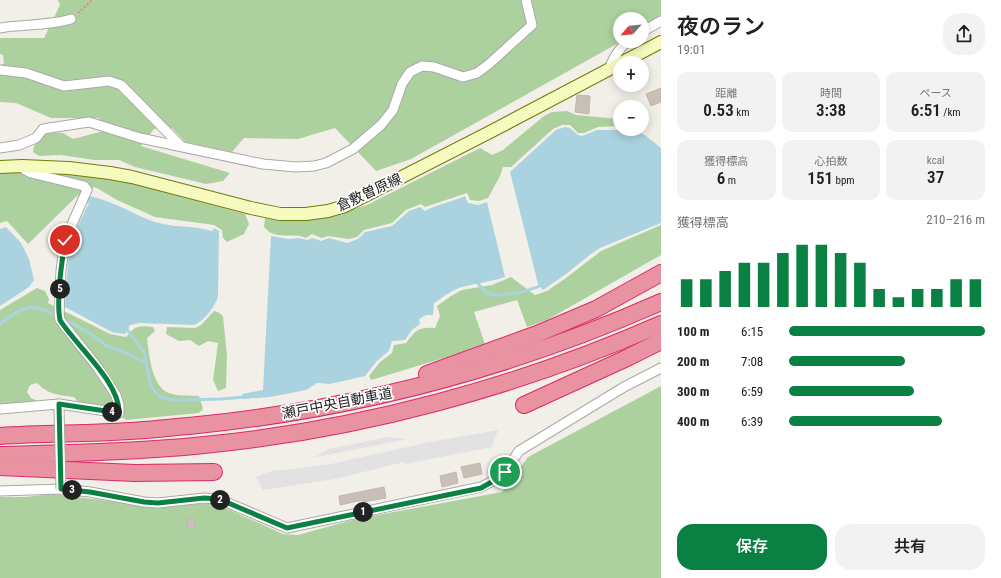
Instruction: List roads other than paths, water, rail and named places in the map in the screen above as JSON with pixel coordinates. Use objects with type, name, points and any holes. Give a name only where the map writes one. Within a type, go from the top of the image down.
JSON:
[{"type":"highway","points":[[356,400],[537,334],[596,309],[661,273]]},
{"type":"highway","name":"瀬戸中央自動車道","points":[[0,436],[130,431],[198,425],[303,411],[455,376],[504,362],[583,334],[661,302]]},
{"type":"highway","name":"瀬戸中央自動車道","points":[[0,455],[138,451],[205,445],[341,424],[441,402],[497,386],[586,355],[661,324]]},
{"type":"highway","points":[[524,405],[615,364],[661,341]]},
{"type":"highway","points":[[0,467],[135,473],[214,472]]},
{"type":"street","points":[[0,148],[19,145],[36,138],[43,129],[89,122],[140,138],[263,164],[296,167],[314,166],[326,163],[353,149],[381,125],[393,110],[402,84],[410,72],[422,66],[434,67],[463,77],[477,73],[489,64],[532,25],[526,0]]},
{"type":"street","points":[[0,28],[16,25],[57,23],[71,19]]},
{"type":"street","points":[[649,28],[661,21]]},
{"type":"street","name":"倉敷曽原線","points":[[0,167],[22,166],[69,168],[132,177],[251,208],[280,214],[306,214],[328,211],[345,206],[661,42]]},
{"type":"street","points":[[609,69],[613,59],[622,48]]},
{"type":"street","points":[[0,70],[26,73],[64,86],[109,81],[121,85],[180,146]]},
{"type":"street","points":[[0,409],[59,407],[119,413],[119,405],[116,395],[95,364],[60,320],[61,271],[65,240],[87,190],[84,186],[31,173],[25,170],[22,166]]},
{"type":"street","points":[[0,491],[61,489],[158,503],[204,498],[219,499],[287,528],[481,488],[497,479],[505,472],[519,451],[624,387],[661,368]]},
{"type":"street","points":[[59,407],[61,489]]},
{"type":"water","points":[[565,127],[570,128],[578,135],[582,136],[597,130],[613,130],[613,136],[646,136],[661,148],[661,223],[600,248],[543,290],[538,284],[510,172],[556,130]]},
{"type":"water","points":[[89,196],[114,204],[162,224],[212,231],[214,228],[219,231],[218,297],[212,309],[202,320],[194,325],[139,323],[130,325],[125,334],[112,332],[65,307],[68,263],[74,233],[89,203],[86,202]]},
{"type":"water","points":[[465,196],[468,203],[478,205],[487,202],[505,277],[458,288],[434,303],[433,315],[426,315],[419,319],[420,324],[412,330],[405,340],[392,341],[389,351],[377,361],[365,376],[330,384],[317,383],[306,390],[270,397],[243,399],[242,394],[263,390],[271,236],[307,240],[313,238],[321,241],[329,238],[347,243],[358,239],[365,232],[392,226],[409,211],[420,207],[425,211]]},
{"type":"water","points":[[6,227],[21,243],[29,259],[34,280],[29,287],[0,306],[0,229]]},
{"type":"waterway","points":[[477,282],[487,292],[495,295],[516,293],[542,285]]},
{"type":"waterway","points":[[0,324],[22,309],[33,307],[53,314]]},
{"type":"waterway","points":[[68,321],[91,334],[107,346],[129,354],[147,364]]},
{"type":"waterway","points":[[126,328],[144,352],[151,386],[160,396],[178,400],[245,397]]}]
